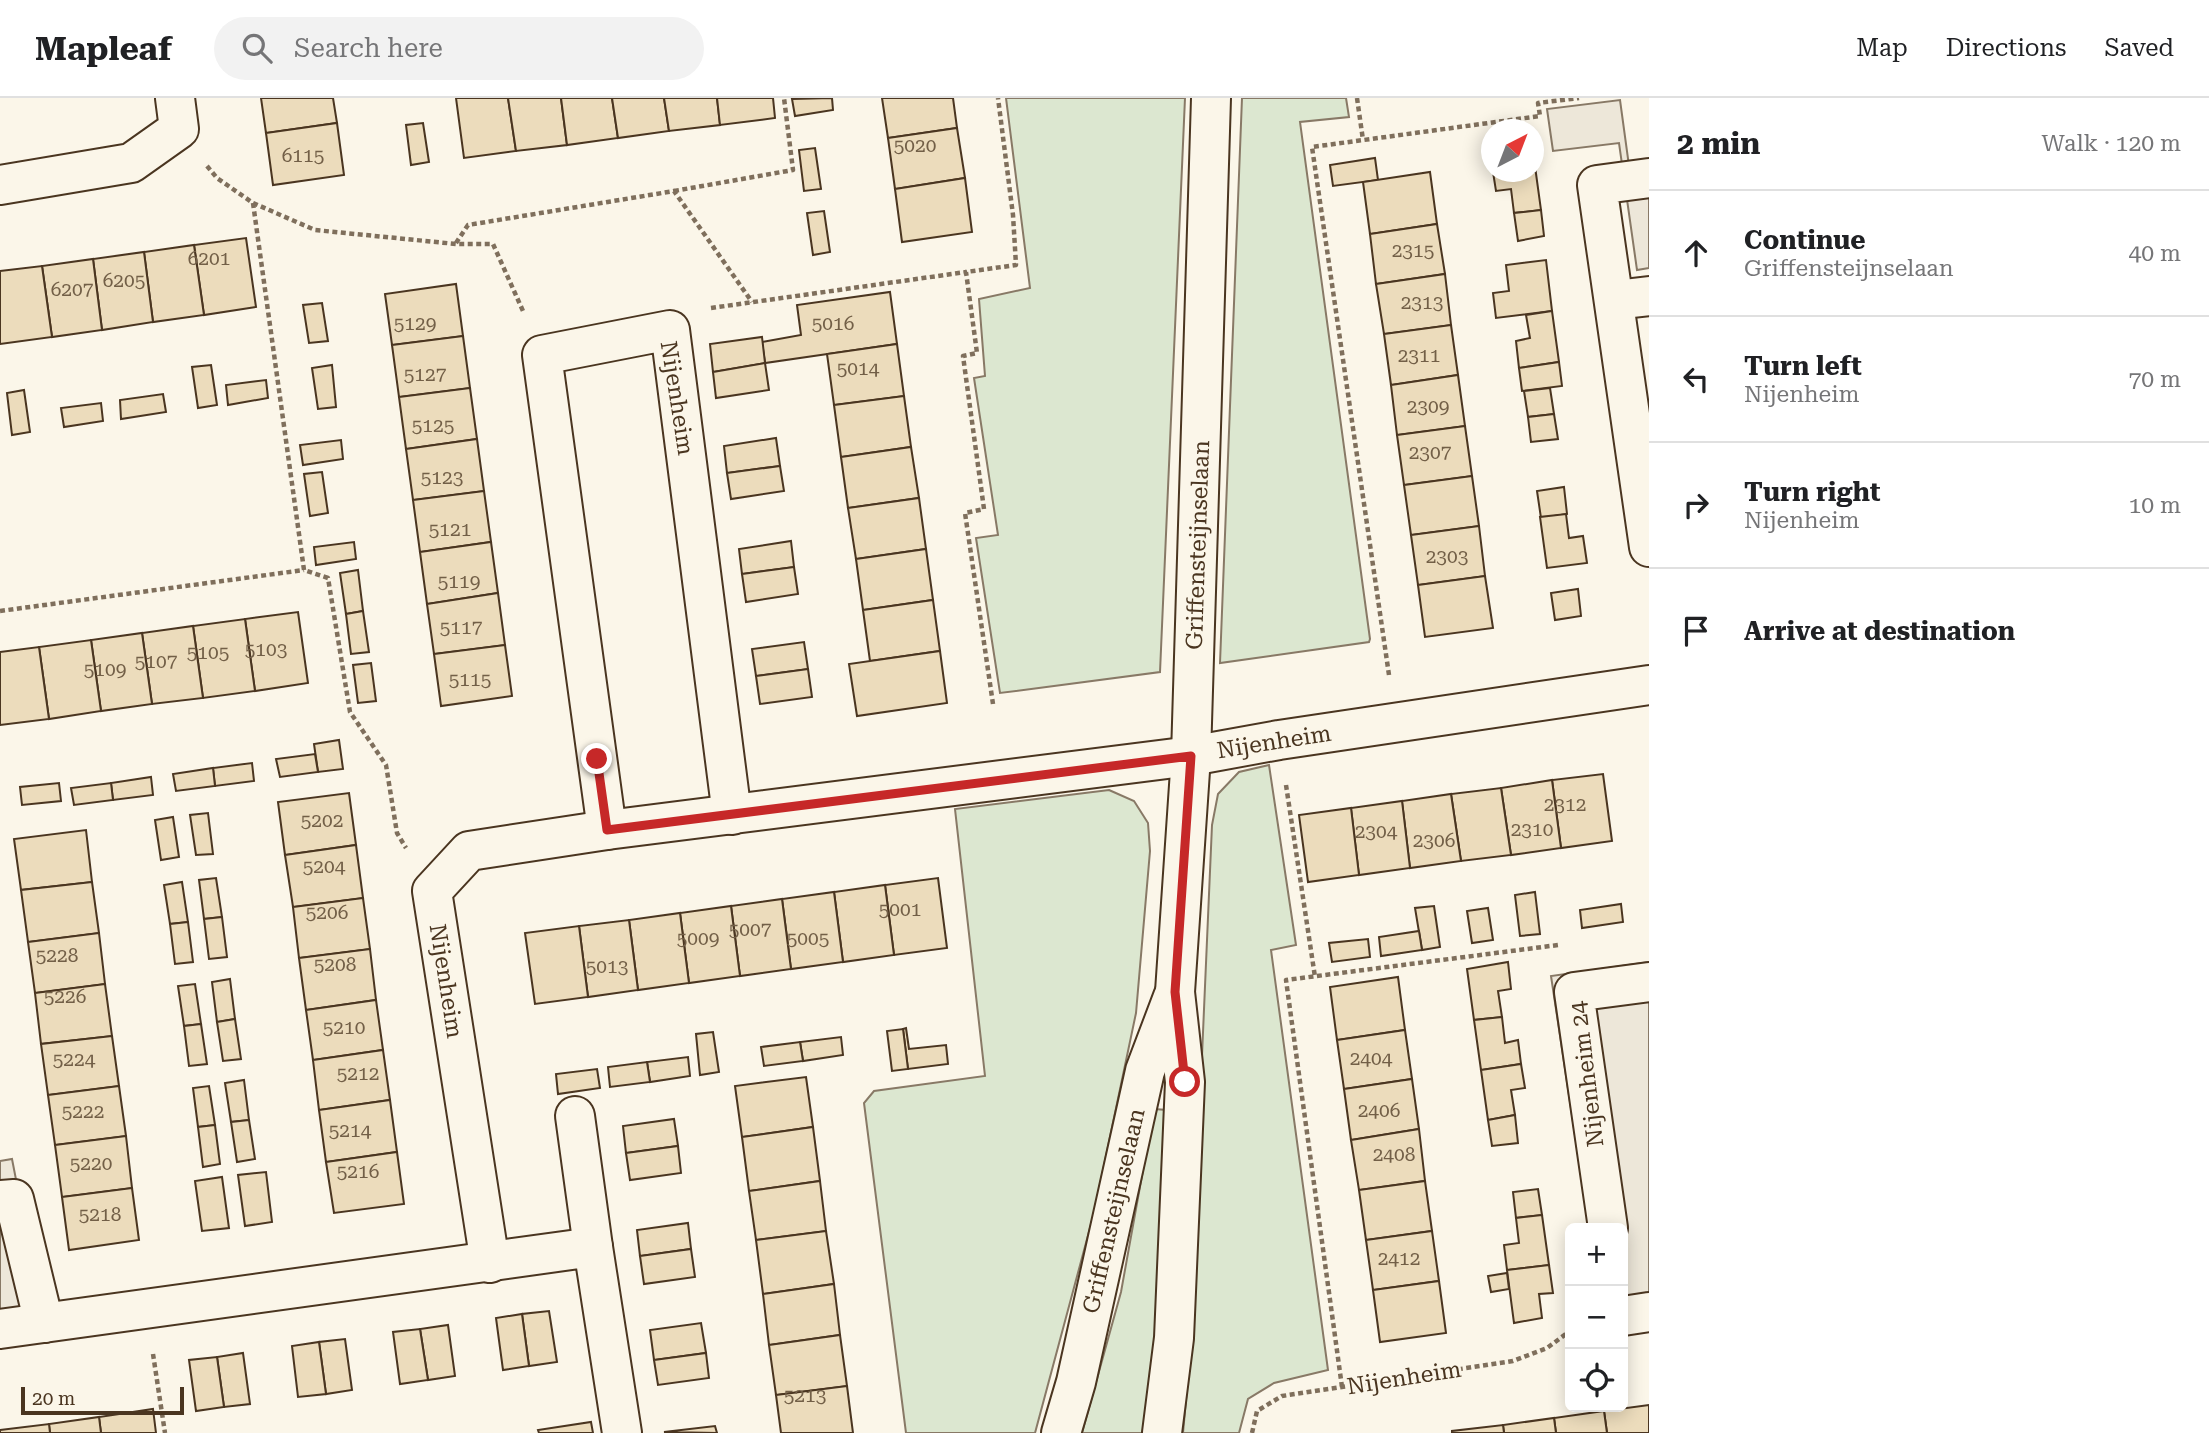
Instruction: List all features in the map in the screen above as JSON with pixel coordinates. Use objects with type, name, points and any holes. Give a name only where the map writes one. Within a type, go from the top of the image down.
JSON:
[{"type":"street","name":"Griffensteijnselaan","points":[[1162,1433],[1174,1338],[1185,1082],[1175,992],[1191,756],[1211,98]]},
{"type":"street","points":[[0,185],[131,163],[177,114]]},
{"type":"street","points":[[1649,178],[1597,185],[1632,298],[1649,547]]},
{"type":"street","name":"Nijenheim","points":[[542,355],[670,330],[732,816]]},
{"type":"street","points":[[542,355],[607,830]]},
{"type":"street","name":"Nijenheim","points":[[490,1263],[432,891],[469,851],[607,830],[1191,756],[1279,740],[1649,685]]},
{"type":"street","name":"Nijenheim 24","points":[[1607,1223],[1574,992],[1649,982]]},
{"type":"street","name":"Griffensteijnselaan","points":[[1061,1433],[1076,1382],[1145,1071],[1175,992]]},
{"type":"street","points":[[575,1116],[622,1433]]},
{"type":"street","points":[[0,1200],[14,1199],[44,1323]]},
{"type":"street","points":[[0,1329],[593,1247]]},
{"type":"street","points":[[1628,1315],[1649,1312]]},
{"type":"path","points":[[456,244],[468,225],[793,170],[784,98]]},
{"type":"path","points":[[670,330],[692,311],[1016,265],[1013,215],[998,98]]},
{"type":"path","points":[[1357,98],[1363,140]]},
{"type":"path","points":[[1396,723],[1312,147],[1540,116],[1538,103],[1579,98]]},
{"type":"path","points":[[177,114],[217,178],[253,203],[316,230],[456,244],[494,244],[542,355]]},
{"type":"path","points":[[674,191],[752,302]]},
{"type":"path","points":[[253,203],[304,570]]},
{"type":"path","points":[[966,272],[977,353],[962,356],[984,509],[965,513],[993,704]]},
{"type":"path","points":[[0,611],[304,570],[328,578],[350,712],[386,765],[397,833],[432,891]]},
{"type":"path","points":[[1279,740],[1315,977]]},
{"type":"path","points":[[1342,1387],[1286,980],[1571,943]]},
{"type":"path","points":[[147,1309],[165,1433]]},
{"type":"path","name":"Nijenheim","points":[[1252,1433],[1258,1411],[1282,1395],[1513,1362],[1547,1348],[1565,1335]]},
{"type":"green space","points":[[1006,98],[1185,98],[1160,672],[1000,693],[976,538],[998,535],[974,378],[985,376],[979,299],[1030,288]]},
{"type":"green space","points":[[1242,98],[1346,98],[1349,117],[1300,122],[1370,639],[1369,642],[1220,663]]},
{"type":"green space","points":[[1269,765],[1296,945],[1271,950],[1328,1370],[1274,1383],[1248,1399],[1239,1433],[1183,1433],[1188,1378],[1212,825],[1218,794],[1239,772]]},
{"type":"green space","points":[[1109,790],[1134,801],[1148,823],[1150,851],[1136,1013],[1094,1213],[1035,1433],[906,1433],[864,1103],[874,1091],[985,1076],[955,809]]},
{"type":"green space","points":[[1154,1109],[1167,1110],[1156,1329],[1143,1433],[1082,1433],[1121,1292]]},
{"type":"shaded area","points":[[1620,100],[1632,188],[1649,186],[1649,268],[1637,270],[1619,143],[1553,151],[1547,109]]},
{"type":"shaded area","points":[[1649,962],[1649,1330],[1628,1332],[1628,1223],[1588,1223],[1551,976]]},
{"type":"shaded area","points":[[12,1159],[44,1323],[0,1329],[0,1161]]},
{"type":"building","points":[[261,98],[333,98],[337,123],[266,133]]},
{"type":"building","points":[[456,98],[508,98],[516,151],[464,158]]},
{"type":"building","points":[[508,98],[561,98],[567,145],[516,151]]},
{"type":"building","points":[[561,98],[612,98],[618,138],[567,145]]},
{"type":"building","points":[[612,98],[664,98],[669,131],[618,138]]},
{"type":"building","points":[[664,98],[717,98],[720,125],[669,131]]},
{"type":"building","points":[[717,98],[773,98],[775,118],[720,125]]},
{"type":"building","points":[[832,98],[833,110],[795,116],[792,99]]},
{"type":"building","points":[[882,98],[953,98],[957,128],[888,138]]},
{"type":"building","points":[[337,123],[344,175],[273,185],[266,133]]},
{"type":"building","points":[[423,123],[429,162],[411,165],[406,125]]},
{"type":"building","points":[[957,128],[965,178],[895,189],[888,138]]},
{"type":"building","points":[[815,148],[821,189],[804,191],[799,150]]},
{"type":"building","points":[[1375,158],[1378,180],[1333,186],[1330,165]]},
{"type":"building","points":[[1430,172],[1437,224],[1370,234],[1363,182]]},
{"type":"building","points":[[965,178],[972,232],[902,242],[895,189]]},
{"type":"building","points":[[1495,182],[1537,182],[1541,210],[1514,213],[1511,189],[1496,191]]},
{"type":"building","points":[[1541,210],[1544,236],[1518,241],[1514,213]]},
{"type":"building","points":[[824,211],[830,252],[813,255],[807,213]]},
{"type":"building","points":[[1437,224],[1445,274],[1376,284],[1370,234]]},
{"type":"building","points":[[246,238],[256,307],[204,315],[194,245]]},
{"type":"building","points":[[194,245],[204,315],[153,322],[144,252]]},
{"type":"building","points":[[144,252],[153,322],[102,330],[93,259]]},
{"type":"building","points":[[93,259],[102,330],[52,337],[42,266]]},
{"type":"building","points":[[1546,260],[1552,311],[1496,318],[1493,293],[1509,291],[1506,265]]},
{"type":"building","points":[[42,266],[52,337],[0,344],[0,271]]},
{"type":"building","points":[[1445,274],[1451,325],[1384,334],[1376,284]]},
{"type":"building","points":[[456,284],[463,336],[392,345],[385,294]]},
{"type":"building","points":[[890,292],[897,344],[765,363],[762,342],[801,335],[797,305]]},
{"type":"building","points":[[322,303],[328,341],[309,343],[303,305]]},
{"type":"building","points":[[1552,311],[1559,362],[1519,368],[1516,341],[1530,338],[1526,315]]},
{"type":"building","points":[[1451,325],[1458,375],[1391,385],[1384,334]]},
{"type":"building","points":[[463,336],[470,388],[399,397],[392,345]]},
{"type":"building","points":[[762,337],[765,363],[713,372],[710,344]]},
{"type":"building","points":[[897,344],[904,396],[834,405],[827,354]]},
{"type":"building","points":[[1559,362],[1562,386],[1522,391],[1519,368]]},
{"type":"building","points":[[765,363],[769,390],[716,398],[713,372]]},
{"type":"building","points":[[211,365],[217,405],[198,408],[192,367]]},
{"type":"building","points":[[332,365],[336,407],[318,409],[312,368]]},
{"type":"building","points":[[1458,375],[1465,426],[1397,435],[1391,385]]},
{"type":"building","points":[[266,380],[268,398],[228,405],[226,385]]},
{"type":"building","points":[[470,388],[477,439],[406,449],[399,397]]},
{"type":"building","points":[[1550,388],[1554,414],[1528,417],[1524,391]]},
{"type":"building","points":[[24,390],[30,432],[12,435],[7,393]]},
{"type":"building","points":[[163,394],[166,412],[121,419],[120,400]]},
{"type":"building","points":[[904,396],[911,447],[841,457],[834,405]]},
{"type":"building","points":[[101,403],[103,421],[64,427],[61,408]]},
{"type":"building","points":[[1554,414],[1558,439],[1531,442],[1528,417]]},
{"type":"building","points":[[1465,426],[1472,476],[1404,485],[1397,435]]},
{"type":"building","points":[[776,438],[780,466],[727,473],[724,446]]},
{"type":"building","points":[[477,439],[484,491],[413,500],[406,449]]},
{"type":"building","points":[[341,440],[343,459],[303,465],[300,445]]},
{"type":"building","points":[[911,447],[919,498],[848,508],[841,457]]},
{"type":"building","points":[[780,466],[784,491],[731,499],[727,473]]},
{"type":"building","points":[[322,472],[328,513],[310,516],[304,474]]},
{"type":"building","points":[[1472,476],[1479,526],[1411,535],[1404,485]]},
{"type":"building","points":[[1564,487],[1567,514],[1541,518],[1537,491]]},
{"type":"building","points":[[484,491],[491,542],[420,552],[413,500]]},
{"type":"building","points":[[919,498],[926,549],[856,559],[848,508]]},
{"type":"building","points":[[1566,514],[1569,538],[1583,536],[1587,563],[1547,568],[1540,517]]},
{"type":"building","points":[[1479,526],[1485,576],[1418,585],[1411,535]]},
{"type":"building","points":[[791,541],[794,567],[742,574],[739,549]]},
{"type":"building","points":[[354,542],[356,559],[316,565],[314,547]]},
{"type":"building","points":[[491,542],[498,593],[427,604],[420,552]]},
{"type":"building","points":[[926,549],[933,600],[863,610],[856,559]]},
{"type":"building","points":[[794,567],[798,594],[746,602],[742,574]]},
{"type":"building","points":[[358,570],[363,611],[346,614],[340,573]]},
{"type":"building","points":[[1485,576],[1493,628],[1425,637],[1418,585]]},
{"type":"building","points":[[1578,589],[1581,616],[1555,620],[1551,593]]},
{"type":"building","points":[[498,593],[505,645],[434,654],[427,604]]},
{"type":"building","points":[[933,600],[940,651],[870,661],[863,610]]},
{"type":"building","points":[[363,611],[369,652],[351,654],[346,614]]},
{"type":"building","points":[[298,612],[308,683],[255,691],[245,619]]},
{"type":"building","points":[[245,619],[255,691],[203,698],[193,626]]},
{"type":"building","points":[[193,626],[203,698],[152,704],[142,633]]},
{"type":"building","points":[[142,633],[152,704],[101,711],[91,640]]},
{"type":"building","points":[[91,640],[101,711],[49,719],[39,647]]},
{"type":"building","points":[[804,642],[808,669],[756,676],[752,649]]},
{"type":"building","points":[[505,645],[512,696],[441,706],[434,654]]},
{"type":"building","points":[[39,647],[49,719],[0,725],[0,652]]},
{"type":"building","points":[[940,651],[947,703],[857,716],[849,664]]},
{"type":"building","points":[[371,663],[376,701],[358,703],[353,665]]},
{"type":"building","points":[[808,669],[812,697],[760,704],[756,676]]},
{"type":"building","points":[[339,740],[343,769],[318,772],[314,744]]},
{"type":"building","points":[[315,754],[318,772],[280,777],[276,759]]},
{"type":"building","points":[[252,763],[254,781],[215,786],[213,768]]},
{"type":"building","points":[[213,768],[215,786],[176,791],[173,774]]},
{"type":"building","points":[[1603,774],[1612,841],[1561,848],[1552,780]]},
{"type":"building","points":[[151,777],[153,795],[113,800],[111,783]]},
{"type":"building","points":[[1552,780],[1561,848],[1511,855],[1501,788]]},
{"type":"building","points":[[59,783],[61,801],[22,805],[20,787]]},
{"type":"building","points":[[111,783],[113,800],[74,805],[71,788]]},
{"type":"building","points":[[1501,788],[1511,855],[1461,861],[1451,794]]},
{"type":"building","points":[[349,793],[356,845],[285,855],[278,802]]},
{"type":"building","points":[[1451,794],[1461,861],[1410,868],[1402,801]]},
{"type":"building","points":[[1402,801],[1410,868],[1359,875],[1351,808]]},
{"type":"building","points":[[1351,808],[1359,875],[1308,882],[1299,815]]},
{"type":"building","points":[[208,813],[213,854],[196,855],[190,815]]},
{"type":"building","points":[[173,817],[179,857],[161,860],[155,820]]},
{"type":"building","points":[[86,830],[92,882],[21,890],[14,839]]},
{"type":"building","points":[[356,845],[363,898],[293,907],[285,855]]},
{"type":"building","points":[[216,878],[222,917],[204,919],[199,880]]},
{"type":"building","points":[[938,878],[947,948],[894,955],[885,885]]},
{"type":"building","points":[[92,882],[99,933],[28,942],[21,890]]},
{"type":"building","points":[[182,882],[188,922],[170,924],[164,885]]},
{"type":"building","points":[[885,885],[894,955],[843,962],[834,892]]},
{"type":"building","points":[[834,892],[843,962],[791,969],[782,899]]},
{"type":"building","points":[[1535,892],[1540,934],[1520,936],[1515,895]]},
{"type":"building","points":[[363,898],[370,949],[299,958],[293,907]]},
{"type":"building","points":[[782,899],[791,969],[740,976],[731,906]]},
{"type":"building","points":[[1621,904],[1623,922],[1582,928],[1580,910]]},
{"type":"building","points":[[731,906],[740,976],[689,983],[680,913]]},
{"type":"building","points":[[1434,906],[1440,947],[1422,950],[1415,908]]},
{"type":"building","points":[[1488,908],[1493,940],[1472,943],[1467,911]]},
{"type":"building","points":[[680,913],[689,983],[638,990],[629,920]]},
{"type":"building","points":[[222,917],[227,957],[209,959],[204,919]]},
{"type":"building","points":[[629,920],[638,990],[588,997],[579,926]]},
{"type":"building","points":[[188,922],[193,962],[175,964],[170,924]]},
{"type":"building","points":[[579,926],[588,997],[535,1004],[525,933]]},
{"type":"building","points":[[1419,931],[1422,950],[1381,956],[1379,937]]},
{"type":"building","points":[[99,933],[105,984],[35,993],[28,942]]},
{"type":"building","points":[[1368,939],[1370,957],[1332,962],[1329,943]]},
{"type":"building","points":[[370,949],[376,1000],[306,1010],[299,958]]},
{"type":"building","points":[[1508,962],[1511,989],[1498,991],[1502,1017],[1474,1020],[1467,969]]},
{"type":"building","points":[[1398,977],[1405,1030],[1337,1040],[1330,987]]},
{"type":"building","points":[[230,979],[235,1019],[217,1022],[212,982]]},
{"type":"building","points":[[105,984],[112,1036],[41,1044],[35,993]]},
{"type":"building","points":[[195,984],[201,1024],[184,1026],[178,986]]},
{"type":"building","points":[[376,1000],[383,1050],[313,1060],[306,1010]]},
{"type":"building","points":[[1502,1017],[1505,1043],[1518,1040],[1521,1064],[1481,1070],[1474,1020]]},
{"type":"building","points":[[235,1019],[241,1059],[223,1061],[217,1022]]},
{"type":"building","points":[[201,1024],[207,1064],[189,1066],[184,1026]]},
{"type":"building","points":[[906,1028],[909,1049],[946,1045],[948,1064],[908,1069],[903,1029]]},
{"type":"building","points":[[903,1029],[908,1069],[892,1071],[887,1031]]},
{"type":"building","points":[[1405,1030],[1412,1079],[1344,1089],[1337,1040]]},
{"type":"building","points":[[713,1032],[719,1072],[700,1075],[696,1034]]},
{"type":"building","points":[[112,1036],[119,1086],[48,1095],[41,1044]]},
{"type":"building","points":[[841,1037],[843,1055],[803,1061],[800,1042]]},
{"type":"building","points":[[800,1042],[803,1061],[764,1066],[761,1047]]},
{"type":"building","points":[[383,1050],[390,1100],[319,1110],[313,1060]]},
{"type":"building","points":[[688,1057],[690,1076],[650,1082],[647,1062]]},
{"type":"building","points":[[647,1062],[650,1082],[610,1087],[608,1067]]},
{"type":"building","points":[[1521,1064],[1525,1088],[1511,1090],[1515,1115],[1488,1120],[1481,1070]]},
{"type":"building","points":[[597,1069],[600,1088],[558,1094],[556,1074]]},
{"type":"building","points":[[806,1077],[813,1127],[742,1137],[735,1086]]},
{"type":"building","points":[[1412,1079],[1419,1129],[1351,1140],[1344,1089]]},
{"type":"building","points":[[244,1080],[249,1120],[231,1122],[225,1083]]},
{"type":"building","points":[[119,1086],[126,1136],[55,1145],[48,1095]]},
{"type":"building","points":[[209,1086],[215,1125],[198,1127],[193,1088]]},
{"type":"building","points":[[390,1100],[397,1152],[326,1162],[319,1110]]},
{"type":"building","points":[[1515,1115],[1518,1143],[1492,1146],[1488,1120]]},
{"type":"building","points":[[674,1119],[678,1146],[626,1153],[623,1126]]},
{"type":"building","points":[[249,1120],[255,1159],[237,1162],[231,1122]]},
{"type":"building","points":[[215,1125],[220,1164],[203,1167],[198,1127]]},
{"type":"building","points":[[813,1127],[820,1181],[749,1191],[742,1137]]},
{"type":"building","points":[[1419,1129],[1425,1181],[1359,1190],[1351,1140]]},
{"type":"building","points":[[126,1136],[132,1188],[62,1197],[55,1145]]},
{"type":"building","points":[[678,1146],[681,1173],[630,1180],[626,1153]]},
{"type":"building","points":[[397,1152],[404,1204],[334,1213],[326,1162]]},
{"type":"building","points":[[266,1172],[272,1222],[245,1226],[238,1175]]},
{"type":"building","points":[[222,1177],[229,1228],[202,1231],[195,1181]]},
{"type":"building","points":[[820,1181],[826,1231],[756,1240],[749,1191]]},
{"type":"building","points":[[1425,1181],[1432,1231],[1366,1240],[1359,1190]]},
{"type":"building","points":[[132,1188],[139,1240],[69,1250],[62,1197]]},
{"type":"building","points":[[1538,1189],[1542,1215],[1516,1218],[1513,1192]]},
{"type":"building","points":[[1542,1215],[1549,1265],[1507,1270],[1504,1245],[1519,1243],[1516,1218]]},
{"type":"building","points":[[688,1223],[691,1249],[640,1256],[637,1230]]},
{"type":"building","points":[[826,1231],[834,1284],[763,1294],[756,1240]]},
{"type":"building","points":[[1432,1231],[1439,1281],[1373,1290],[1366,1240]]},
{"type":"building","points":[[691,1249],[695,1277],[644,1284],[640,1256]]},
{"type":"building","points":[[1549,1265],[1553,1293],[1539,1294],[1542,1318],[1514,1323],[1507,1270]]},
{"type":"building","points":[[1507,1273],[1509,1289],[1491,1292],[1488,1276]]},
{"type":"building","points":[[1439,1281],[1446,1333],[1380,1342],[1373,1290]]},
{"type":"building","points":[[834,1284],[840,1335],[769,1345],[763,1294]]},
{"type":"building","points":[[549,1311],[557,1362],[529,1366],[522,1314]]},
{"type":"building","points":[[522,1314],[529,1366],[503,1370],[496,1318]]},
{"type":"building","points":[[701,1323],[706,1353],[654,1360],[650,1330]]},
{"type":"building","points":[[448,1325],[455,1376],[428,1380],[420,1329]]},
{"type":"building","points":[[420,1329],[428,1380],[400,1384],[393,1332]]},
{"type":"building","points":[[840,1335],[847,1386],[776,1395],[769,1345]]},
{"type":"building","points":[[345,1339],[352,1390],[326,1394],[319,1342]]},
{"type":"building","points":[[319,1342],[326,1394],[298,1397],[292,1346]]},
{"type":"building","points":[[243,1353],[250,1404],[224,1407],[217,1357]]},
{"type":"building","points":[[706,1353],[709,1378],[658,1385],[654,1360]]},
{"type":"building","points":[[217,1357],[224,1407],[196,1411],[189,1360]]},
{"type":"building","points":[[847,1386],[853,1433],[781,1433],[776,1395]]},
{"type":"building","points":[[1649,1405],[1649,1433],[1607,1433],[1604,1412],[1628,1412],[1628,1408]]},
{"type":"building","points":[[153,1409],[156,1433],[101,1433],[99,1417]]},
{"type":"building","points":[[1604,1412],[1607,1433],[1556,1433],[1554,1418]]},
{"type":"building","points":[[99,1417],[101,1433],[50,1433],[49,1424]]},
{"type":"building","points":[[1554,1418],[1556,1433],[1504,1433],[1503,1425]]},
{"type":"building","points":[[591,1422],[593,1433],[539,1433],[538,1430]]},
{"type":"building","points":[[49,1424],[50,1433],[0,1433],[0,1430]]},
{"type":"building","points":[[1503,1425],[1504,1433],[1452,1433],[1452,1431]]},
{"type":"building","points":[[715,1426],[717,1433],[664,1432]]},
{"type":"route","points":[[597,759],[607,830],[1191,756],[1175,992],[1185,1082]]}]
